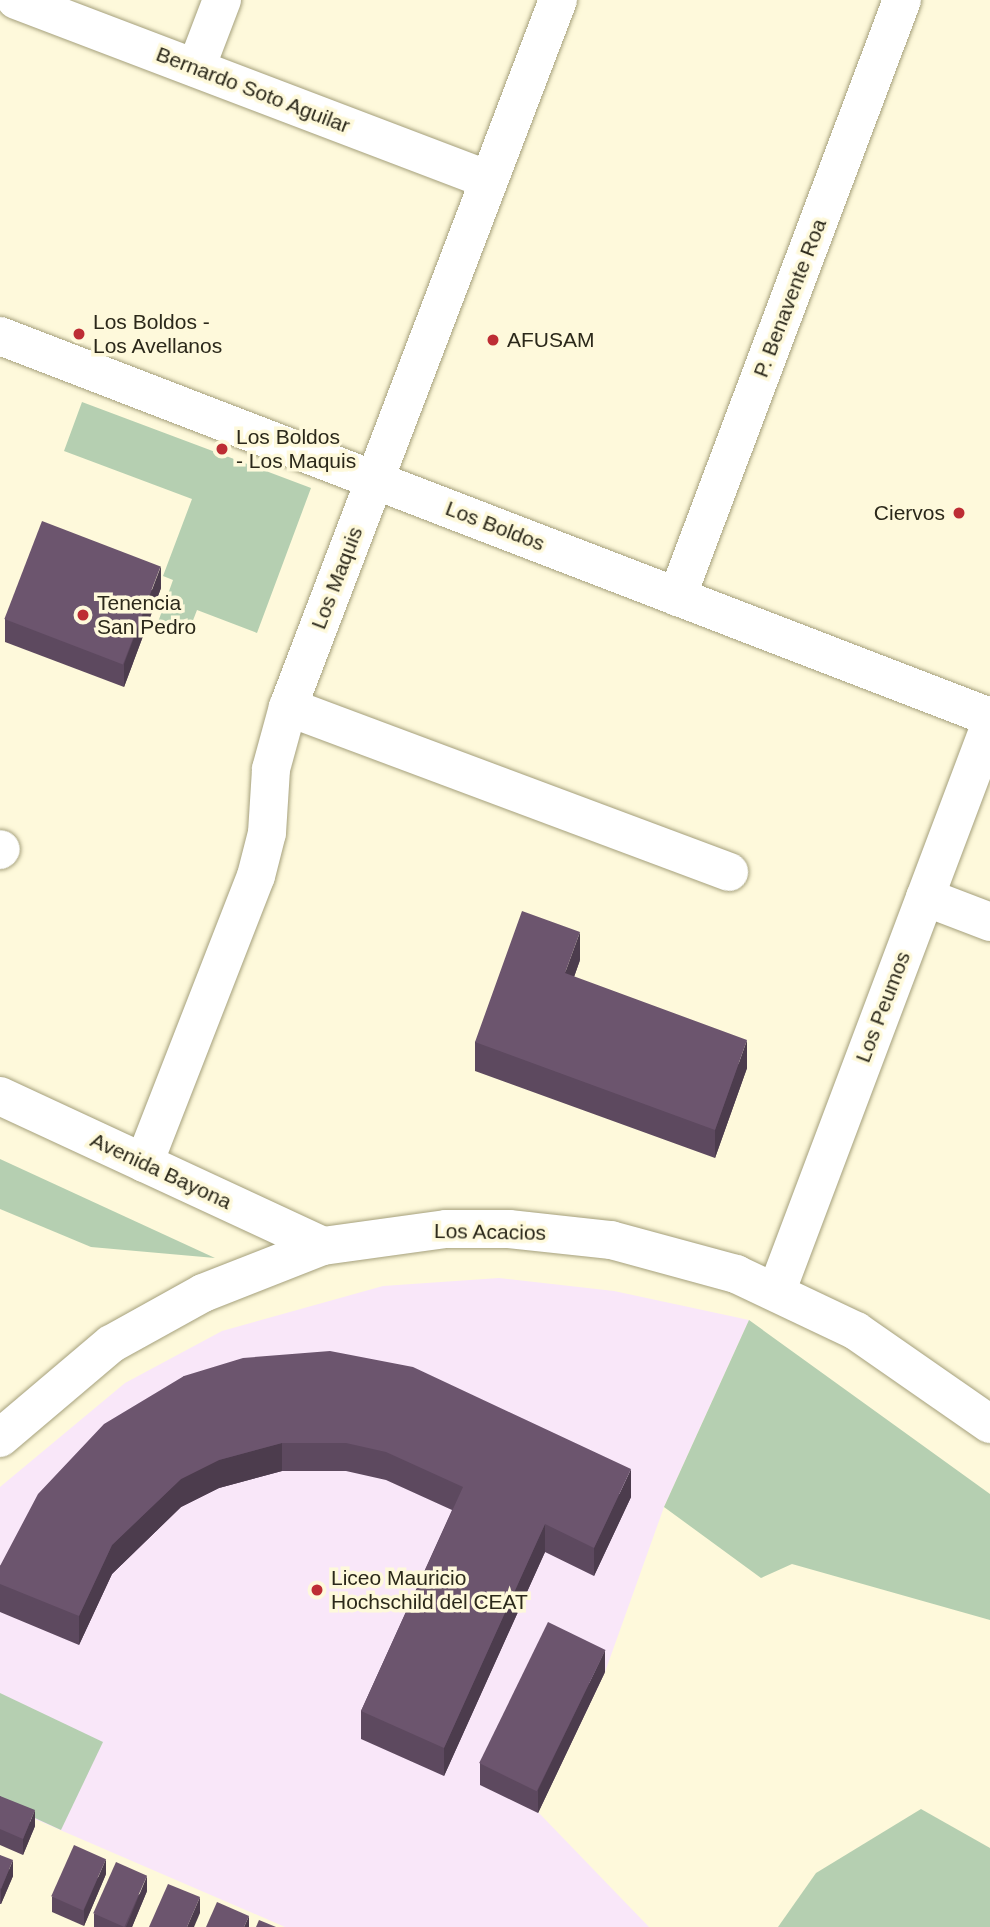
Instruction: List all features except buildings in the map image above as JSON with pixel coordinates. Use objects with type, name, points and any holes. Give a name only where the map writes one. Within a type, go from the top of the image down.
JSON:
[{"type":"street","name":"Bernardo Soto Aguilar","points":[[16,0],[489,180]]},
{"type":"street","points":[[197,68],[222,0]]},
{"type":"street","name":"Los Maquis","points":[[144,1163],[256,876],[267,833],[271,769],[288,707],[558,0]]},
{"type":"street","name":"P. Benavente Roa","points":[[677,597],[902,0]]},
{"type":"street","name":"Los Boldos","points":[[0,336],[990,717]]},
{"type":"street","points":[[288,707],[729,872]]},
{"type":"street","name":"Los Peumos","points":[[777,1290],[990,725]]},
{"type":"street","points":[[925,897],[990,922]]},
{"type":"street","name":"Avenida Bayona","points":[[0,1096],[323,1246]]},
{"type":"street","name":"Los Acacios","points":[[0,1438],[111,1344],[203,1293],[323,1246],[446,1229],[571,1234],[651,1250],[777,1290],[878,1345],[990,1424]]},
{"type":"shaded area","name":"Liceo Mauricio Hochschild del CEAT","points":[[499,1278],[614,1291],[749,1320],[664,1507],[605,1672],[538,1812],[649,1927],[285,1927],[0,1804],[0,1487],[125,1383],[222,1331],[383,1286]]},
{"type":"green space","points":[[82,402],[311,488],[257,633],[197,610],[187,636],[157,625],[173,580],[163,576],[192,499],[64,451]]},
{"type":"green space","points":[[0,1159],[215,1258],[91,1247],[0,1209]]},
{"type":"green space","points":[[749,1320],[990,1494],[990,1620],[792,1564],[761,1578],[664,1507]]},
{"type":"green space","points":[[0,1693],[103,1742],[61,1830],[0,1802]]},
{"type":"green space","points":[[921,1809],[990,1848],[990,1927],[778,1927],[816,1873]]},
{"type":"place","name":"Los Boldos - Los Avellanos","points":[[79,334]]},
{"type":"place","name":"AFUSAM","points":[[493,340]]},
{"type":"place","name":"Los Boldos - Los Maquis","points":[[222,449]]},
{"type":"place","name":"Ciervos","points":[[959,513]]},
{"type":"place","name":"Tenencia San Pedro","points":[[83,615]]},
{"type":"place","name":"Liceo Mauricio Hochschild del CEAT","points":[[317,1590]]}]
